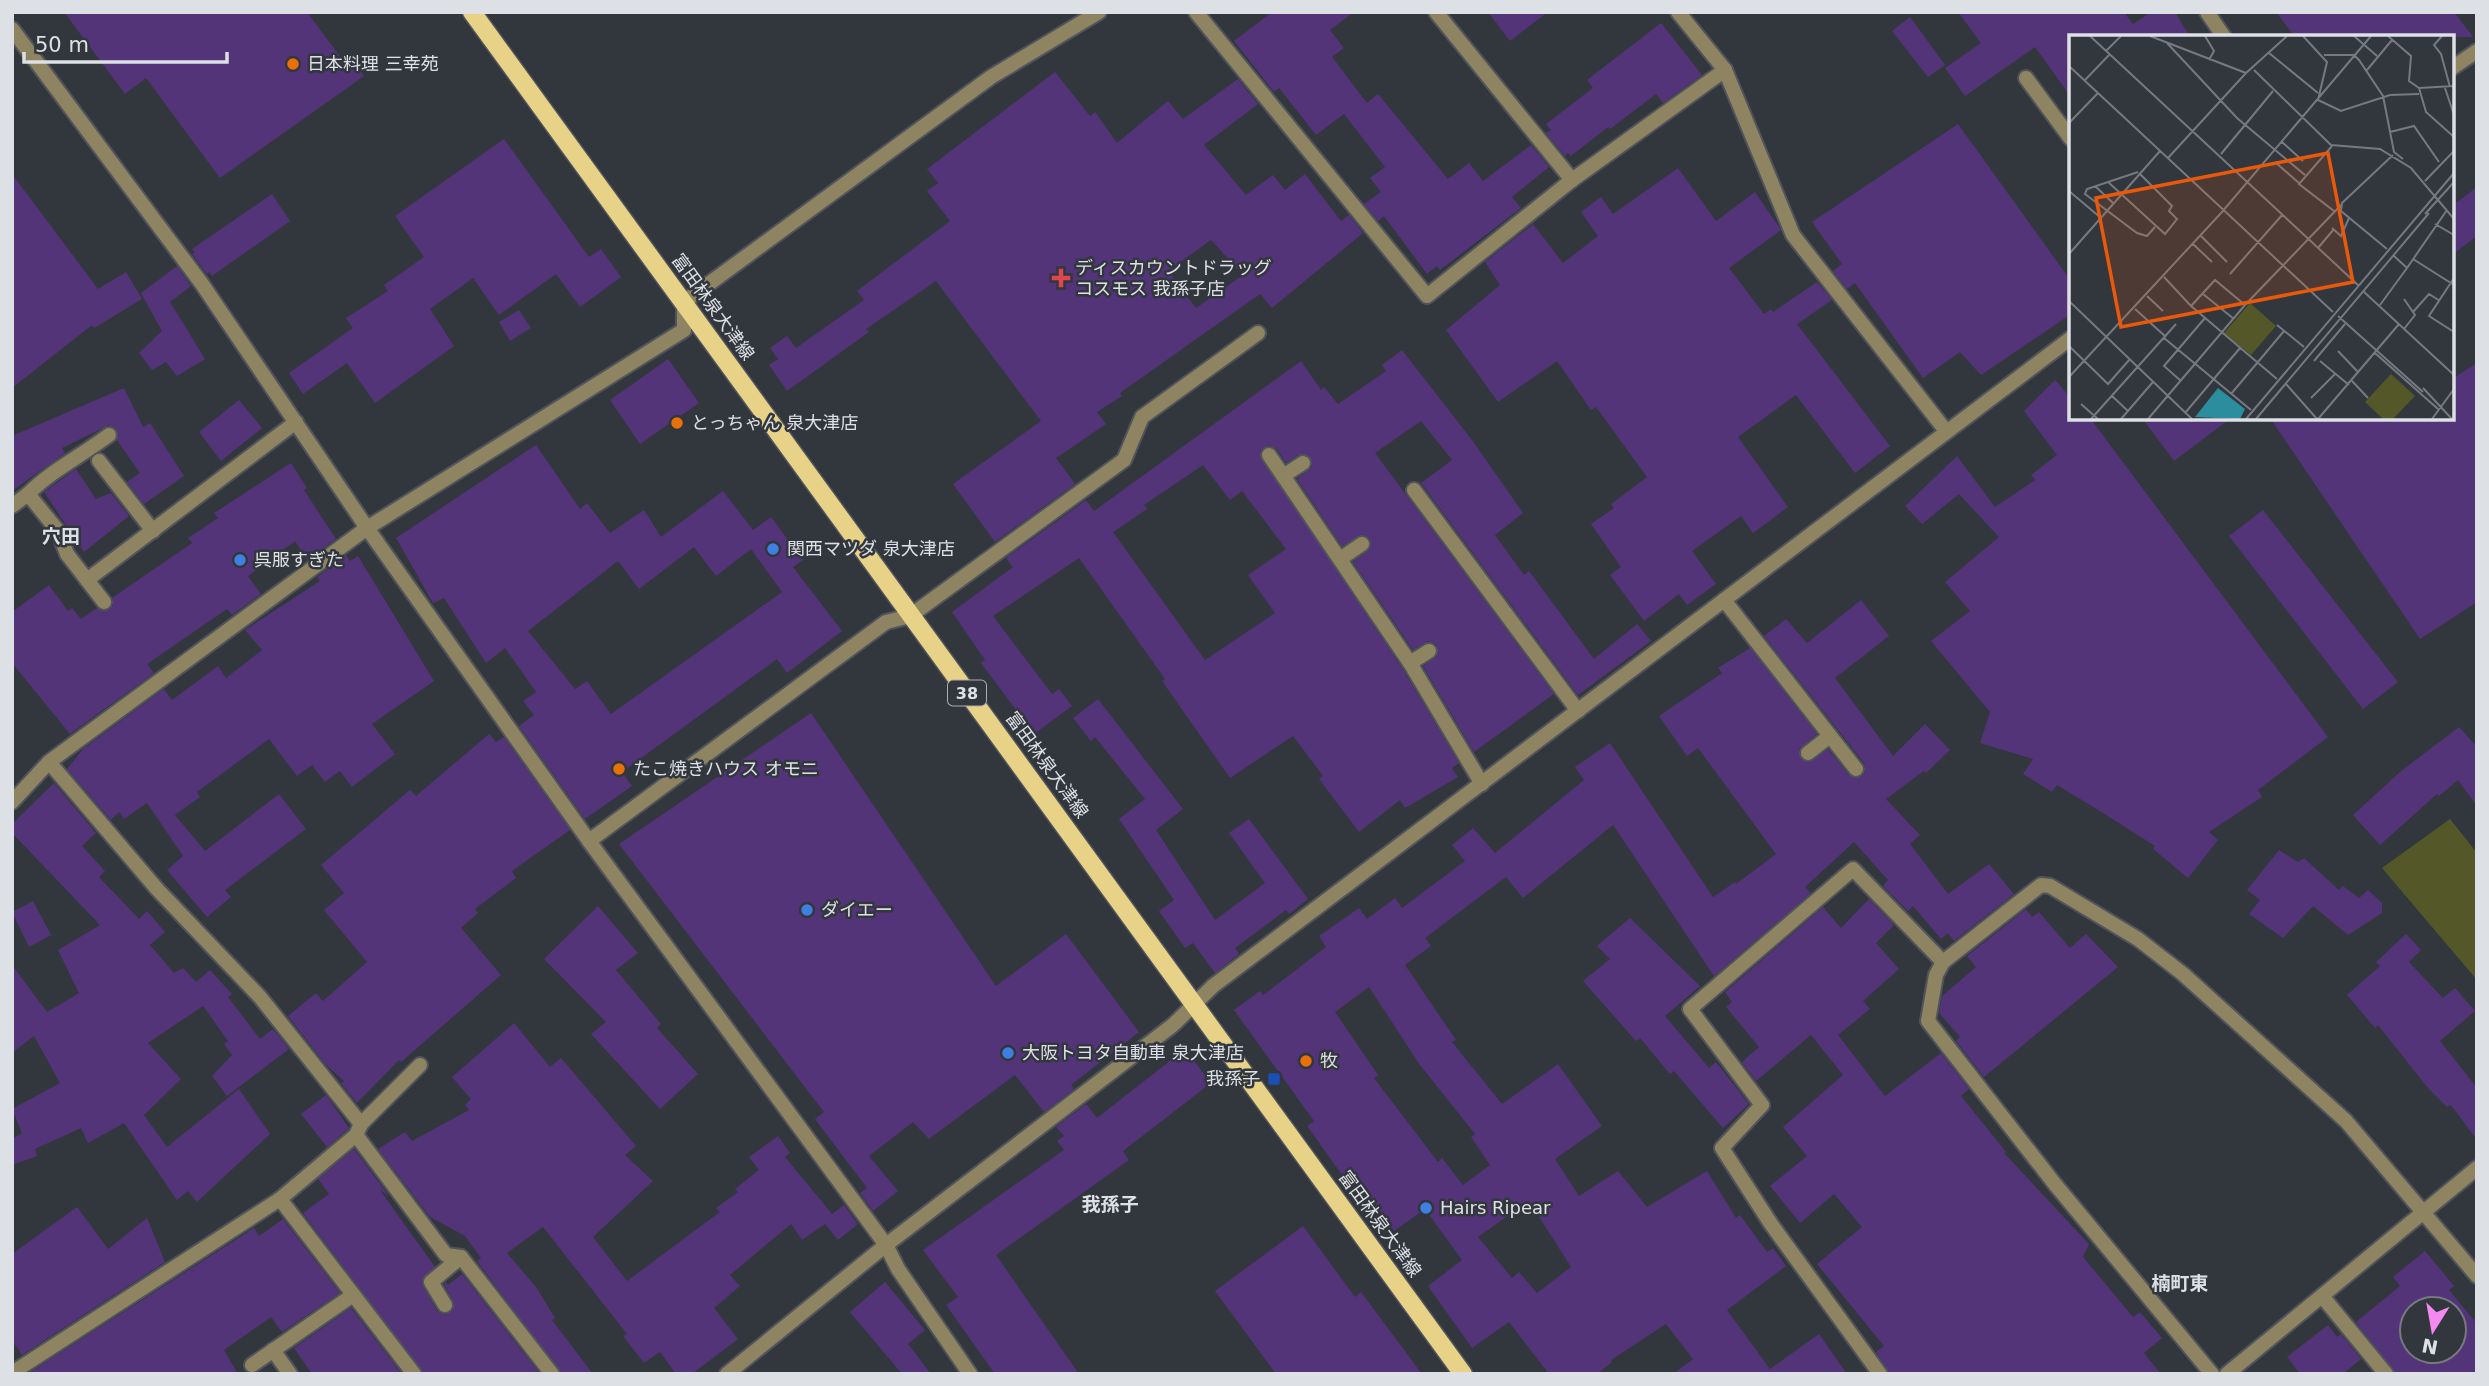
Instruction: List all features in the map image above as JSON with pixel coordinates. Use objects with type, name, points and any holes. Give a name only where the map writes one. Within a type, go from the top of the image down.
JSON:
[{"type":"main road","name":"富田林泉大津線","points":[[472,12],[1464,1374]]},
{"type":"street","points":[[12,802],[49,762],[367,528],[684,330],[684,302],[991,77],[1099,12]]},
{"type":"street","points":[[1196,12],[1427,296],[1572,180],[1725,71]]},
{"type":"street","points":[[1436,12],[1572,180]]},
{"type":"street","points":[[1678,12],[1725,71],[1793,235],[1947,431]]},
{"type":"street","points":[[2207,12],[2223,35]]},
{"type":"street","points":[[12,29],[202,284],[367,528],[589,841],[886,1245],[898,1269],[971,1374]]},
{"type":"street","points":[[2454,67],[2477,51]]},
{"type":"street","points":[[2026,78],[2069,136]]},
{"type":"street","points":[[589,841],[886,622],[910,616],[1125,460],[1142,417],[1258,333]]},
{"type":"street","points":[[727,1374],[886,1245],[1173,1024],[1223,978],[2069,340]]},
{"type":"street","points":[[88,580],[296,422]]},
{"type":"street","points":[[12,506],[50,472],[81,456],[109,435]]},
{"type":"street","points":[[1269,455],[1410,663],[1482,784]]},
{"type":"street","points":[[99,461],[153,531]]},
{"type":"street","points":[[1283,476],[1303,463]]},
{"type":"street","points":[[1414,490],[1578,711]]},
{"type":"street","points":[[28,494],[58,531],[68,554],[104,602]]},
{"type":"street","points":[[1340,559],[1362,544]]},
{"type":"street","points":[[1724,600],[1856,769]]},
{"type":"street","points":[[1410,663],[1430,651]]},
{"type":"street","points":[[1808,753],[1830,736]]},
{"type":"street","points":[[49,762],[157,889],[260,997],[359,1129],[446,1255],[461,1257],[552,1374]]},
{"type":"street","points":[[1880,1374],[1771,1224],[1722,1148],[1762,1105],[1690,1009],[1853,869],[1943,962]]},
{"type":"street","points":[[2212,1374],[2053,1183],[1928,1021],[1936,975],[1943,962],[2041,885],[2050,886],[2138,939],[2183,974],[2346,1121],[2477,1276]]},
{"type":"street","points":[[12,1373],[280,1199],[359,1129],[420,1065]]},
{"type":"street","points":[[2227,1374],[2477,1168]]},
{"type":"street","points":[[280,1199],[414,1374]]},
{"type":"street","points":[[445,1305],[431,1282],[461,1257]]},
{"type":"street","points":[[252,1365],[353,1295]]},
{"type":"street","points":[[2322,1296],[2386,1374]]},
{"type":"street","points":[[273,1350],[290,1374]]},
{"type":"green space","points":[[2450,819],[2477,853],[2477,980],[2382,868]]},
{"type":"building","points":[[64,12],[307,12],[344,62],[351,57],[364,76],[220,178],[146,78],[125,94]]},
{"type":"building","points":[[1272,12],[1354,12],[1330,30],[1344,48],[1332,57],[1367,103],[1378,94],[1448,179],[1469,163],[1483,181],[1531,145],[1549,167],[1512,197],[1521,208],[1440,270],[1437,266],[1427,274],[1384,216],[1378,221],[1364,204],[1381,192],[1370,178],[1385,167],[1344,114],[1316,135],[1279,88],[1274,92],[1234,41]]},
{"type":"building","points":[[1488,12],[1548,12],[1510,41]]},
{"type":"building","points":[[1958,12],[2124,12],[2133,24],[2151,12],[2175,12],[2189,35],[2069,35],[2069,94],[2035,47],[1965,96],[1945,68],[1981,43]]},
{"type":"building","points":[[2276,12],[2454,12],[2473,37],[2454,35],[2293,35]]},
{"type":"building","points":[[1910,17],[1945,65],[1928,77],[1892,31]]},
{"type":"building","points":[[1661,23],[1702,75],[1663,103],[1656,94],[1571,156],[1568,153],[1565,156],[1546,133],[1551,130],[1546,124],[1593,88],[1587,80]]},
{"type":"building","points":[[1055,72],[1090,116],[1095,112],[1117,143],[1168,101],[1183,119],[1238,79],[1258,104],[1204,145],[1246,195],[1273,175],[1285,190],[1305,174],[1341,221],[1349,215],[1363,233],[1272,308],[1260,294],[1097,412],[1106,424],[1056,458],[1075,484],[995,542],[953,484],[1041,421],[936,281],[866,329],[869,332],[787,391],[769,365],[778,359],[770,348],[787,336],[796,348],[864,300],[857,291],[950,221],[927,191],[938,183],[927,169]],"holes":[[[1211,240],[1243,275],[1196,308],[1168,271]]]},
{"type":"building","points":[[1958,124],[2069,278],[2069,315],[1981,375],[1960,352],[1923,378],[1855,283],[1847,289],[1833,271],[1842,264],[1812,222]]},
{"type":"building","points":[[504,139],[589,257],[601,249],[621,277],[580,307],[556,274],[499,315],[473,278],[430,309],[454,346],[375,403],[347,363],[303,394],[289,373],[353,328],[346,318],[388,291],[384,285],[424,257],[395,216]]},
{"type":"building","points":[[1678,168],[1716,221],[1755,192],[1781,230],[1729,268],[1764,314],[1771,309],[1773,312],[1817,282],[1832,300],[1797,324],[1890,446],[1855,473],[1796,395],[1738,437],[1788,507],[1753,533],[1741,516],[1692,551],[1716,584],[1687,605],[1679,594],[1644,621],[1610,575],[1621,567],[1591,524],[1614,508],[1611,504],[1647,477],[1596,407],[1591,410],[1557,361],[1498,402],[1446,330],[1500,285],[1485,262],[1533,224],[1563,263],[1598,236],[1581,212],[1601,197],[1613,214]]},
{"type":"building","points":[[12,174],[98,289],[126,272],[142,299],[94,328],[92,325],[12,388]]},
{"type":"building","points":[[2477,187],[2477,236],[2454,253],[2454,204]]},
{"type":"building","points":[[272,194],[290,221],[212,276],[209,272],[207,274],[192,254],[195,252],[192,249]]},
{"type":"building","points":[[177,266],[191,286],[170,302],[205,359],[177,376],[166,362],[152,370],[139,353],[162,331],[141,293]]},
{"type":"building","points":[[519,310],[531,328],[510,341],[499,322]]},
{"type":"building","points":[[1402,350],[1472,440],[1523,513],[1495,535],[1524,575],[1529,571],[1594,659],[1637,624],[1651,641],[1578,695],[1421,483],[1452,460],[1421,421],[1375,453],[1554,694],[1474,752],[1423,666],[1437,656],[1437,645],[1428,641],[1413,650],[1353,562],[1370,549],[1369,538],[1361,535],[1342,546],[1297,479],[1312,467],[1308,455],[1298,455],[1286,463],[1277,449],[1269,445],[1261,450],[1260,456],[1402,668],[1459,763],[1452,768],[1458,777],[1405,808],[1400,800],[1359,832],[1319,779],[1323,776],[1293,736],[1230,778],[1162,681],[1165,679],[1079,558],[993,616],[1052,694],[1059,689],[1072,706],[1034,734],[981,663],[985,660],[952,612],[1013,567],[1006,558],[1086,500],[1094,511],[1301,361],[1321,390],[1324,387],[1338,404],[1386,371],[1382,365]],"holes":[[[1203,465],[1230,500],[1242,491],[1286,549],[1248,575],[1275,613],[1205,660],[1113,532],[1147,509],[1144,505]]]},
{"type":"building","points":[[668,359],[699,403],[640,444],[610,400]]},
{"type":"building","points":[[2477,363],[2477,602],[2420,639],[2271,420],[2454,420],[2454,378]]},
{"type":"building","points":[[2055,380],[2069,396],[2069,420],[2091,420],[2328,737],[2258,790],[2262,797],[2209,832],[2218,840],[2188,878],[2153,849],[2155,846],[2103,813],[2057,785],[2052,792],[2023,774],[2033,759],[1980,743],[1990,712],[1931,641],[1970,611],[1945,582],[1999,537],[1959,494],[1922,524],[1905,506],[1957,456],[1995,507],[2035,480],[2031,475],[2057,455],[2024,411]]},
{"type":"building","points":[[124,388],[143,427],[150,423],[184,476],[144,504],[127,482],[140,473],[117,440],[117,430],[109,425],[62,448],[65,453],[12,491],[12,436]]},
{"type":"building","points":[[239,400],[262,428],[221,461],[199,432]]},
{"type":"building","points":[[2143,420],[2228,420],[2174,461]]},
{"type":"building","points":[[536,445],[580,509],[587,503],[610,533],[644,510],[661,537],[723,491],[753,530],[771,517],[803,560],[793,567],[842,631],[787,673],[777,659],[622,772],[632,786],[585,819],[519,726],[534,715],[523,701],[536,692],[505,648],[486,663],[444,598],[433,603],[396,538]],"holes":[[[694,547],[716,576],[751,549],[782,592],[611,714],[587,681],[575,689],[528,631],[618,561],[639,589]]]},
{"type":"building","points":[[291,463],[307,488],[304,490],[336,539],[307,560],[295,541],[248,576],[261,594],[232,615],[227,609],[147,664],[154,673],[70,734],[12,663],[12,612],[49,585],[68,611],[72,608],[81,619],[97,608],[109,610],[113,605],[112,598],[192,543],[188,538],[218,518],[214,513]]},
{"type":"building","points":[[76,469],[96,499],[111,493],[129,516],[84,552],[44,492]]},
{"type":"building","points":[[2263,510],[2398,682],[2363,709],[2229,536]]},
{"type":"building","points":[[346,555],[350,561],[358,556],[434,681],[372,724],[395,754],[352,787],[340,771],[325,782],[312,765],[297,776],[269,739],[197,792],[200,797],[175,815],[205,851],[279,794],[306,829],[225,890],[231,897],[207,917],[167,870],[183,856],[147,803],[124,819],[119,812],[111,820],[67,769],[83,749],[164,689],[172,700],[218,666],[226,678],[262,650],[245,630],[320,581],[317,577]]},
{"type":"building","points":[[1861,600],[1889,636],[1835,678],[1893,756],[1925,724],[1950,750],[1926,773],[1924,771],[1886,799],[1920,835],[1910,844],[1948,894],[1989,864],[2014,894],[1954,941],[1948,933],[1941,939],[1913,906],[1908,911],[1883,886],[1888,880],[1854,842],[1805,887],[1811,893],[1714,976],[1613,825],[1523,898],[1506,877],[1425,938],[1431,946],[1405,965],[1456,1040],[1452,1042],[1502,1104],[1558,1064],[1602,1126],[1555,1159],[1579,1196],[1618,1171],[1647,1207],[1707,1171],[1736,1218],[1740,1215],[1767,1252],[1773,1248],[1786,1266],[1727,1310],[1770,1369],[1819,1334],[1847,1374],[1673,1374],[1693,1359],[1666,1324],[1611,1360],[1612,1362],[1597,1374],[1549,1374],[1509,1322],[1472,1348],[1428,1286],[1462,1260],[1425,1209],[1394,1231],[1359,1180],[1350,1186],[1307,1126],[1314,1121],[1234,1010],[1260,991],[1263,995],[1326,947],[1319,936],[1359,908],[1367,919],[1395,898],[1402,908],[1465,861],[1452,845],[1473,828],[1495,853],[1584,780],[1575,767],[1610,743],[1713,897],[1735,882],[1736,884],[1776,854],[1698,748],[1687,756],[1659,716],[1722,673],[1718,668],[1750,648],[1817,734],[1799,749],[1801,759],[1810,762],[1828,749],[1849,775],[1861,777],[1865,772],[1864,763],[1764,636],[1786,619],[1807,643]],"holes":[[[1369,987],[1420,1065],[1475,1134],[1471,1137],[1490,1165],[1463,1185],[1442,1158],[1438,1162],[1374,1078],[1378,1075],[1335,1012]],[[1529,1201],[1571,1267],[1537,1293],[1519,1272],[1512,1278],[1478,1237]]]},
{"type":"building","points":[[1098,699],[1183,809],[1156,830],[1215,920],[1265,883],[1229,833],[1249,819],[1308,899],[1289,914],[1286,910],[1235,948],[1239,954],[1215,973],[1193,943],[1185,948],[1159,911],[1174,900],[1119,819],[1145,799],[1095,737],[1091,741],[1073,718]]},
{"type":"building","name":"ダイエー","points":[[811,713],[996,986],[1066,934],[1139,1032],[1071,1085],[1074,1089],[1044,1112],[1015,1075],[929,1139],[913,1122],[869,1156],[898,1191],[873,1211],[860,1193],[867,1188],[815,1119],[824,1112],[619,844]]},
{"type":"building","points":[[2459,727],[2477,747],[2477,806],[2458,780],[2439,796],[2437,794],[2380,845],[2353,815],[2400,772]]},
{"type":"building","points":[[489,734],[496,742],[504,737],[570,830],[512,871],[516,878],[475,909],[478,913],[461,928],[501,975],[401,1062],[399,1060],[357,1103],[341,1083],[344,1081],[326,1065],[288,1016],[316,993],[323,1001],[367,962],[324,910],[344,893],[321,865],[410,790],[416,796]]},
{"type":"building","points":[[54,783],[96,833],[82,846],[105,871],[99,877],[139,919],[147,911],[165,932],[150,945],[174,973],[183,968],[196,982],[210,970],[232,994],[228,997],[260,1039],[273,1029],[289,1049],[227,1096],[212,1076],[232,1055],[224,1044],[228,1041],[203,1006],[148,1043],[181,1079],[144,1115],[167,1147],[239,1089],[270,1134],[197,1202],[188,1191],[177,1200],[124,1123],[88,1143],[81,1128],[35,1149],[37,1156],[12,1165],[12,1139],[22,1133],[12,1109],[60,1083],[34,1036],[12,1053],[12,965],[47,1012],[79,993],[58,950],[100,925],[12,833],[12,824]]},
{"type":"building","points":[[2279,850],[2298,862],[2304,858],[2339,890],[2343,886],[2359,898],[2368,890],[2382,903],[2382,913],[2348,935],[2313,906],[2283,938],[2249,914],[2260,900],[2247,890]]},
{"type":"building","points":[[1869,899],[1894,925],[1876,943],[1899,969],[1863,1001],[1870,1009],[1838,1035],[1885,1096],[1941,1053],[1969,1089],[1961,1096],[2006,1152],[2004,1153],[2089,1244],[2083,1257],[2133,1317],[2140,1312],[2162,1338],[2144,1353],[2161,1374],[1890,1374],[1876,1352],[1884,1346],[1817,1264],[1862,1227],[1834,1194],[1800,1223],[1770,1186],[1807,1156],[1783,1127],[1843,1075],[1811,1035],[1756,1081],[1742,1062],[1759,1047],[1726,1007],[1732,1002],[1725,992],[1823,907],[1841,928]]},
{"type":"building","points":[[33,901],[51,935],[29,947],[12,912]]},
{"type":"building","points":[[598,906],[638,953],[616,970],[661,1024],[657,1028],[698,1074],[660,1109],[591,1034],[606,1022],[544,959]]},
{"type":"building","points":[[2026,909],[2032,917],[2039,912],[2070,948],[2086,934],[2118,967],[1984,1077],[1956,1041],[1960,1037],[1939,1013],[1942,996],[1976,967],[1967,956]]},
{"type":"building","points":[[1630,918],[1700,986],[1665,1016],[1709,1068],[1716,1062],[1749,1104],[1723,1128],[1674,1071],[1670,1074],[1640,1038],[1636,1041],[1583,981],[1610,959],[1597,946]]},
{"type":"building","points":[[2406,934],[2421,950],[2409,962],[2443,998],[2455,988],[2475,1011],[2440,1041],[2477,1088],[2477,1140],[2451,1105],[2447,1107],[2428,1088],[2378,1025],[2375,1028],[2347,995],[2380,966],[2376,962]]},
{"type":"building","points":[[514,1023],[550,1067],[561,1058],[636,1146],[625,1155],[653,1181],[593,1237],[627,1281],[720,1212],[716,1208],[738,1192],[735,1189],[759,1170],[749,1157],[778,1136],[790,1153],[785,1157],[832,1214],[844,1205],[858,1224],[838,1240],[825,1224],[802,1240],[791,1224],[730,1275],[740,1286],[714,1308],[738,1339],[692,1374],[676,1374],[660,1352],[644,1363],[623,1336],[627,1334],[543,1227],[507,1253],[536,1287],[555,1318],[552,1320],[593,1374],[561,1374],[477,1261],[481,1258],[465,1236],[430,1217],[378,1149],[405,1132],[412,1141],[469,1110],[465,1105],[471,1099],[452,1077]]},
{"type":"building","points":[[1185,1049],[1211,1083],[1123,1151],[1129,1160],[996,1255],[1079,1374],[995,1374],[946,1305],[958,1297],[923,1250],[1064,1150],[1057,1141],[1064,1136],[1056,1127],[1086,1104],[1097,1118]]},
{"type":"building","points":[[326,1095],[349,1128],[327,1147],[301,1114]]},
{"type":"building","points":[[354,1149],[389,1196],[380,1190],[435,1267],[421,1282],[437,1311],[445,1315],[453,1310],[453,1301],[444,1284],[446,1282],[448,1285],[462,1274],[540,1374],[424,1374],[303,1213],[329,1194],[318,1179]]},
{"type":"building","points":[[77,1207],[108,1249],[147,1218],[165,1262],[22,1355],[12,1340],[12,1254]]},
{"type":"building","points":[[283,1219],[340,1293],[282,1332],[271,1317],[224,1350],[238,1374],[34,1374],[32,1371],[254,1228],[259,1236]]},
{"type":"building","points":[[1303,1226],[1355,1297],[1361,1292],[1422,1374],[1276,1374],[1215,1291]]},
{"type":"building","points":[[2425,1251],[2454,1286],[2449,1290],[2453,1295],[2398,1295],[2398,1365],[2468,1365],[2468,1313],[2477,1324],[2477,1374],[2396,1374],[2356,1322],[2400,1286],[2393,1277]]},
{"type":"building","points":[[885,1282],[925,1330],[908,1344],[931,1374],[902,1374],[850,1312]]},
{"type":"building","points":[[351,1308],[402,1374],[312,1374],[294,1348]]},
{"type":"building","points":[[2328,1325],[2337,1337],[2341,1334],[2361,1359],[2343,1374],[2300,1374],[2287,1357]]},
{"type":"place","name":"日本料理 三幸苑","points":[[293,64]]},
{"type":"place","name":"ディスカウントドラッグ コスモス 我孫子店","points":[[1061,278]]},
{"type":"place","name":"とっちゃん 泉大津店","points":[[677,423]]},
{"type":"place","name":"関西マツダ 泉大津店","points":[[773,549]]},
{"type":"place","name":"呉服すぎた","points":[[240,560]]},
{"type":"place","name":"たこ焼きハウス オモニ","points":[[619,769]]},
{"type":"place","name":"ダイエー","points":[[807,910]]},
{"type":"place","name":"大阪トヨタ自動車 泉大津店","points":[[1008,1053]]},
{"type":"place","name":"牧","points":[[1306,1061]]},
{"type":"place","name":"我孫子","points":[[1274,1079]]},
{"type":"place","name":"Hairs Ripear","points":[[1426,1208]]},
{"type":"district","name":"穴田","points":[[61,536]]},
{"type":"district","name":"我孫子","points":[[1110,1204]]},
{"type":"district","name":"楠町東","points":[[2180,1283]]}]
